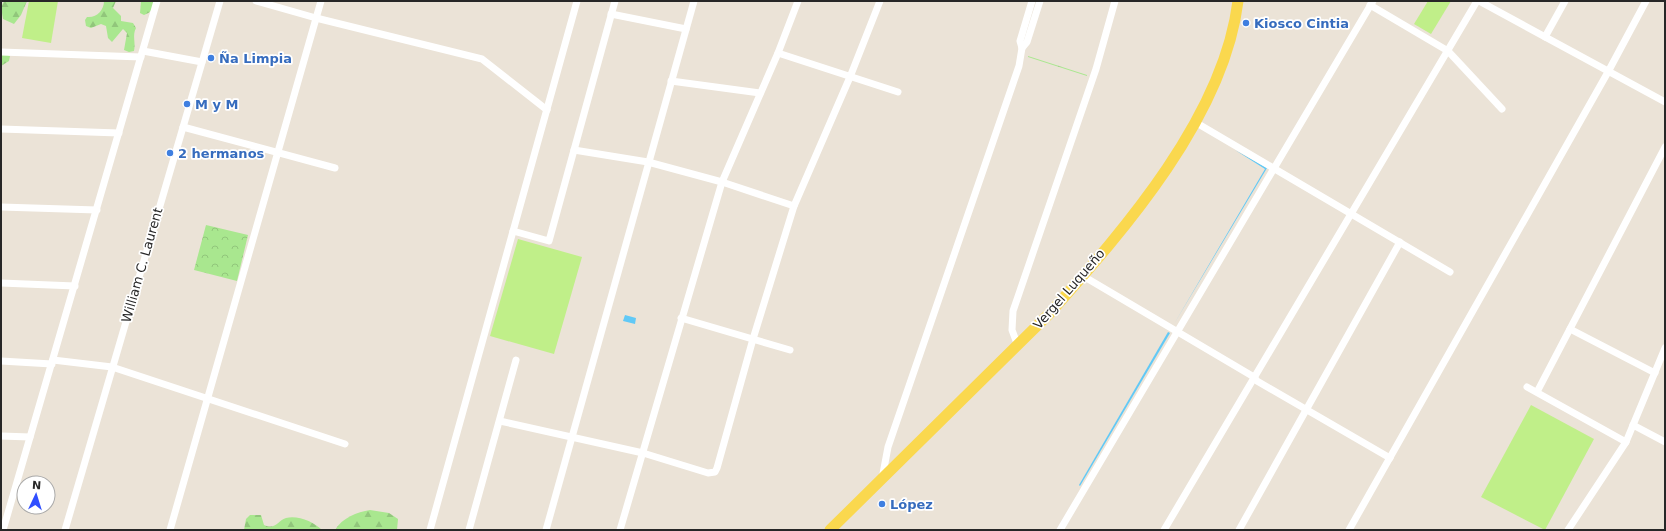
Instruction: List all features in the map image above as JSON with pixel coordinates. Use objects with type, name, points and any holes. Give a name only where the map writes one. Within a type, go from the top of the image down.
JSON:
[{"type":"main road","name":"Vergel Luqueño","points":[[830,530],[1018,346],[1083,276],[1162,177],[1195,122],[1229,46],[1238,1]]},
{"type":"street","points":[[3,530],[157,1]]},
{"type":"street","name":"William C. Laurent","points":[[65,530],[220,1]]},
{"type":"street","points":[[256,1],[316,18],[482,59],[547,110]]},
{"type":"street","points":[[170,530],[321,1]]},
{"type":"street","points":[[430,530],[577,1]]},
{"type":"street","points":[[513,231],[549,241],[616,1]]},
{"type":"street","points":[[546,530],[571,436],[694,1]]},
{"type":"street","points":[[620,530],[722,182],[778,53],[798,1]]},
{"type":"street","points":[[500,421],[643,453],[708,473],[715,472],[718,468],[753,339],[794,206],[850,77],[880,1]]},
{"type":"street","points":[[1022,48],[1020,40],[1032,1]]},
{"type":"street","points":[[882,479],[888,447],[1016,73],[1022,48],[1027,42],[1040,1]]},
{"type":"street","points":[[1018,346],[1012,330],[1013,311],[1096,69],[1115,1]]},
{"type":"street","points":[[1164,530],[1478,1],[1665,102]]},
{"type":"street","points":[[1545,37],[1566,1]]},
{"type":"street","points":[[1349,530],[1608,72],[1646,1]]},
{"type":"street","points":[[1060,530],[1371,3],[1448,52],[1502,109]]},
{"type":"street","points":[[612,14],[686,29]]},
{"type":"street","points":[[1,52],[142,54],[202,62]]},
{"type":"street","points":[[778,53],[898,92]]},
{"type":"street","points":[[671,81],[760,93]]},
{"type":"street","points":[[1195,122],[1450,272]]},
{"type":"street","points":[[183,127],[335,168]]},
{"type":"street","points":[[1,129],[119,133]]},
{"type":"street","points":[[1537,392],[1665,147]]},
{"type":"street","points":[[574,150],[648,162],[722,182],[794,206]]},
{"type":"street","points":[[1,206],[97,210]]},
{"type":"street","points":[[1240,530],[1400,242]]},
{"type":"street","points":[[1083,276],[1254,377],[1257,381],[1390,458]]},
{"type":"street","points":[[1,284],[75,286]]},
{"type":"street","points":[[681,318],[790,350]]},
{"type":"street","points":[[1570,329],[1655,373]]},
{"type":"street","points":[[1568,530],[1626,442],[1665,348]]},
{"type":"street","points":[[469,530],[516,360]]},
{"type":"street","points":[[1,361],[52,362],[112,367],[345,444]]},
{"type":"street","points":[[1527,387],[1626,442]]},
{"type":"street","points":[[1632,425],[1665,442]]},
{"type":"street","points":[[1,436],[30,437]]},
{"type":"green space","points":[[4,1],[27,1],[21,15],[14,24],[3,19],[1,7]]},
{"type":"green space","points":[[29,1],[58,1],[51,43],[22,38]]},
{"type":"green space","points":[[104,1],[116,1],[113,8],[121,16],[121,21],[133,23],[136,28],[134,33],[134,51],[129,52],[124,50],[127,33],[123,29],[112,42],[108,38],[106,26],[101,24],[91,28],[86,26],[85,20],[87,17],[97,15],[103,7]]},
{"type":"green space","points":[[141,1],[154,1],[152,10],[149,13],[144,15],[140,13]]},
{"type":"green space","points":[[1428,1],[1451,1],[1431,34],[1414,24]]},
{"type":"green space","points":[[1,52],[10,56],[9,61],[1,66]]},
{"type":"green space","points":[[1028,57],[1087,75],[1087,76]]},
{"type":"green space","points":[[206,225],[248,235],[237,281],[194,270]]},
{"type":"green space","points":[[518,239],[582,257],[554,354],[490,336]]},
{"type":"green space","points":[[1531,405],[1594,439],[1545,530],[1481,497]]},
{"type":"green space","points":[[370,510],[389,513],[398,519],[397,530],[335,530],[350,516]]},
{"type":"green space","points":[[250,515],[261,515],[264,525],[268,526],[274,526],[286,518],[301,518],[315,524],[322,530],[244,530],[246,519]]},
{"type":"water","points":[[1235,150],[1267,168],[1174,324],[1265,169]]},
{"type":"water","points":[[625,315],[636,318],[635,324],[623,321]]},
{"type":"water","points":[[1168,332],[1170,333],[1080,486],[1079,485]]},
{"type":"place","name":"Kiosco Cintia","points":[[1246,23]]},
{"type":"place","name":"Ña Limpia","points":[[211,58]]},
{"type":"place","name":"M y M","points":[[187,104]]},
{"type":"place","name":"2 hermanos","points":[[170,153]]},
{"type":"place","name":"López","points":[[882,504]]}]
